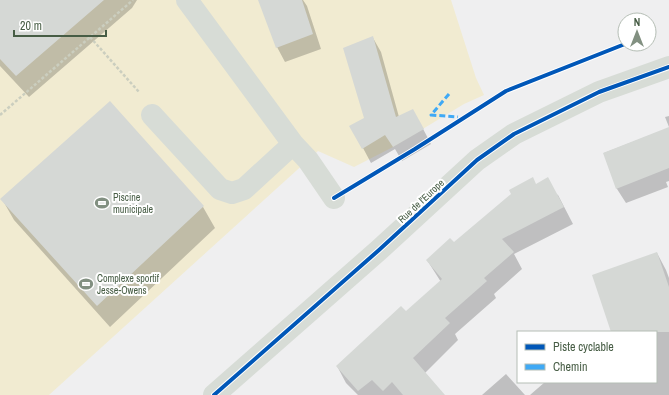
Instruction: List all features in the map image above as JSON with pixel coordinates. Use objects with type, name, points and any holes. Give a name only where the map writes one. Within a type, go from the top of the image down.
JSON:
[{"type":"street","points":[[186,0],[293,144],[308,160],[334,198]]},
{"type":"street","name":"Rue de l'Europe","points":[[214,395],[379,250],[476,160],[514,134],[599,92],[669,67]]},
{"type":"street","points":[[152,115],[220,189],[232,193],[244,189],[293,144]]},
{"type":"path","points":[[0,115],[133,0]]},
{"type":"path","points":[[90,37],[149,102],[152,115]]},
{"type":"shaded area","name":"Complexe sportif Jesse-Owens","points":[[0,0],[451,0],[476,78],[484,95],[464,104],[393,147],[354,167],[318,151],[49,395],[0,395]]},
{"type":"building","points":[[0,0],[104,0],[16,76],[0,59]]},
{"type":"building","points":[[258,0],[302,0],[313,34],[276,48]]},
{"type":"building","points":[[373,36],[396,117],[413,109],[424,129],[393,147],[385,135],[362,149],[349,126],[364,118],[343,48]]},
{"type":"building","name":"Piscine municipale","points":[[110,101],[204,206],[97,306],[0,199]]},
{"type":"building","points":[[669,127],[669,168],[616,189],[603,153]]},
{"type":"building","points":[[533,177],[536,184],[548,177],[564,207],[502,239],[514,252],[484,278],[487,281],[445,318],[450,323],[413,358],[445,395],[403,395],[392,382],[383,391],[372,380],[358,391],[336,366],[401,306],[406,311],[442,279],[426,260],[450,238],[454,242],[511,194],[509,190]]},
{"type":"building","points":[[657,252],[669,287],[669,332],[611,331],[592,275]]},
{"type":"marked path","points":[[449,94],[431,115],[458,117]]},
{"type":"cycle path","points":[[334,198],[506,91],[617,47]]},
{"type":"cycle path","points":[[214,395],[379,250],[477,160],[514,134],[599,92],[669,67]]},
{"type":"place","name":"Piscine municipale","points":[[102,203]]},
{"type":"place","name":"Complexe sportif Jesse-Owens","points":[[86,284]]}]
